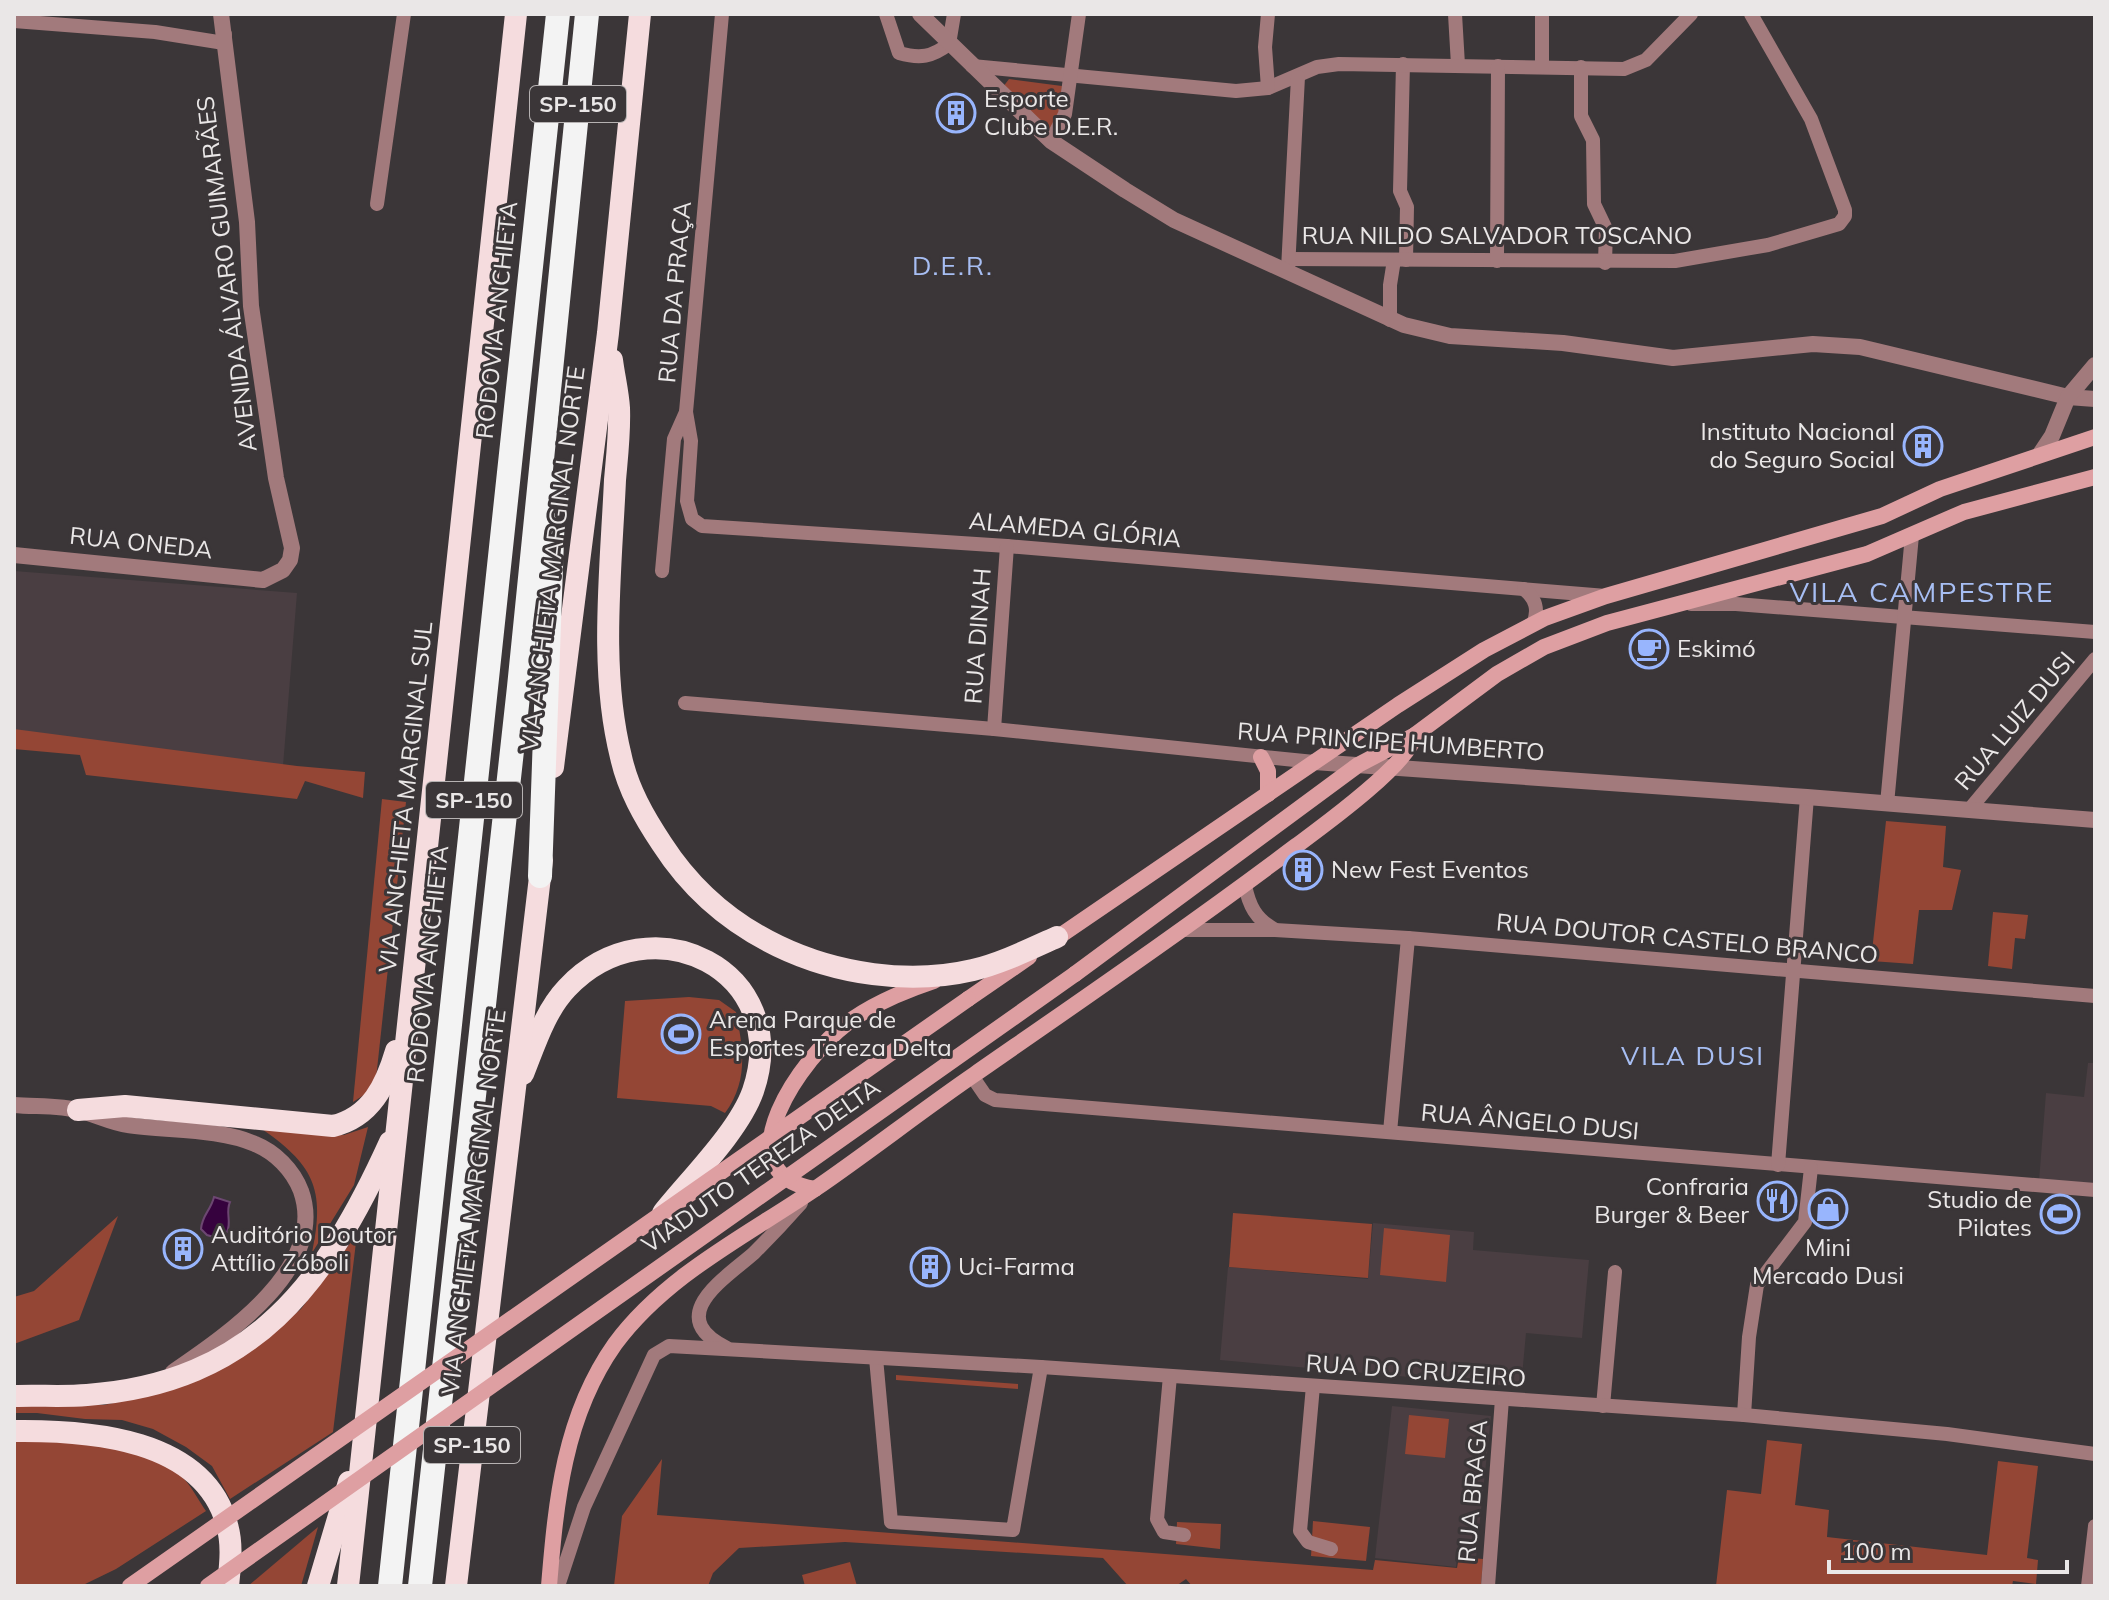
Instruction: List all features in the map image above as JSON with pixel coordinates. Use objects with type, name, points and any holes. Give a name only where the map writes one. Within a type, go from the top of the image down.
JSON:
[{"type":"highway","name":"VIA ANCHIETA MARGINAL SUL","points":[[348,1586],[516,14]]},
{"type":"highway","name":"RODOVIA ANCHIETA","points":[[390,1586],[558,14]]},
{"type":"highway","name":"SP-150","points":[[420,1586],[519,687],[587,14]]},
{"type":"highway","name":"VIA ANCHIETA MARGINAL NORTE","points":[[456,1586],[511,1105],[608,333],[640,14]]},
{"type":"highway","points":[[540,876],[555,475],[570,308],[568,193]]},
{"type":"highway","points":[[608,333],[619,408],[609,612],[611,693],[621,759],[645,818],[693,885],[717,908],[767,941],[808,960],[852,970],[897,975],[959,972],[1000,961],[1057,937]]},
{"type":"highway","points":[[511,1105],[545,1022],[561,995],[580,976],[603,960],[629,950],[656,947],[682,951],[722,971],[743,992],[756,1020],[758,1063],[753,1091],[737,1121],[663,1213]]},
{"type":"highway","points":[[78,1110],[125,1106],[309,1125],[339,1124],[361,1113],[383,1089],[412,984]]},
{"type":"highway","points":[[14,1396],[86,1395],[159,1382],[232,1352],[269,1326],[325,1262],[349,1226],[398,1123]]},
{"type":"highway","points":[[318,1586],[365,1427]]},
{"type":"highway","points":[[14,1431],[73,1433],[125,1442],[157,1451],[189,1469],[214,1496],[227,1523],[231,1545],[228,1586]]},
{"type":"main road","name":"VIADUTO TEREZA DELTA","points":[[130,1586],[1057,937],[1484,650],[1570,607],[1882,516],[1940,489],[2095,437]]},
{"type":"main road","points":[[549,1586],[557,1496],[570,1437],[588,1390],[616,1343],[644,1312],[683,1276],[815,1189],[1245,885],[1321,828],[1394,766],[1413,745],[1415,735],[1497,674],[1544,647],[1595,627],[1867,554],[1964,512],[2095,477]]},
{"type":"main road","name":"VIADUTO TEREZA DELTA","points":[[208,1586],[1075,974],[1358,765],[1415,735]]},
{"type":"main road","points":[[1261,757],[1268,771],[1268,794]]},
{"type":"main road","points":[[815,1189],[791,1182],[773,1156],[778,1110],[798,1075],[823,1045],[866,1011],[914,987],[959,972]]},
{"type":"street","name":"AVENIDA ÁLVARO GUIMARÃES","points":[[221,14],[247,222],[251,306],[276,478],[292,548],[290,560],[283,570],[263,580]]},
{"type":"street","name":"AVENIDA ÁLVARO GUIMARÃES","points":[[224,43],[228,14]]},
{"type":"street","points":[[377,204],[404,14]]},
{"type":"street","name":"RUA DA PRAÇA","points":[[662,571],[674,439],[686,412],[722,14]]},
{"type":"street","points":[[886,14],[899,53],[917,58],[936,54],[949,44],[954,14]]},
{"type":"street","points":[[920,14],[1051,141],[1174,220],[1288,266],[1390,320],[1422,331],[1450,336],[1563,343],[1673,358],[1837,344],[2068,397],[2095,399]]},
{"type":"street","points":[[1051,141],[1065,114],[1079,14]]},
{"type":"street","points":[[1268,14],[1265,47],[1268,88]]},
{"type":"street","points":[[1455,14],[1458,65]]},
{"type":"street","points":[[1542,14],[1542,67]]},
{"type":"street","points":[[972,66],[1236,91],[1268,88],[1317,67],[1339,64],[1624,69],[1636,66],[1655,53],[1691,14]]},
{"type":"street","name":"RUA NILDO SALVADOR TOSCANO","points":[[1288,266],[1400,260],[1675,261],[1768,245],[1839,224],[1845,210],[1811,119],[1751,14]]},
{"type":"street","points":[[14,21],[155,32],[224,43]]},
{"type":"street","points":[[1390,320],[1390,285],[1400,260],[1407,207],[1400,191],[1403,64]]},
{"type":"street","points":[[1497,261],[1498,66]]},
{"type":"street","points":[[1581,67],[1581,116],[1593,140],[1594,204],[1606,229],[1605,263]]},
{"type":"street","points":[[1288,266],[1298,77]]},
{"type":"street","points":[[2040,454],[2052,436],[2068,397],[2095,365]]},
{"type":"street","name":"ALAMEDA GLÓRIA","points":[[686,412],[691,441],[687,501],[692,519],[697,524],[1007,546],[1606,596]]},
{"type":"street","points":[[1887,804],[1912,535]]},
{"type":"street","name":"RUA DINAH","points":[[994,729],[1007,546]]},
{"type":"street","name":"RUA ONEDA","points":[[14,555],[263,580]]},
{"type":"street","points":[[1524,589],[1536,607],[1533,624]]},
{"type":"street","points":[[1678,604],[1736,604],[2095,632]]},
{"type":"street","name":"RUA LUIZ DUSI","points":[[1969,810],[2095,659]]},
{"type":"street","name":"RUA PRINCIPE HUMBERTO","points":[[685,703],[994,729],[1314,762],[2095,820]]},
{"type":"street","points":[[1778,1165],[1807,797]]},
{"type":"street","points":[[1245,885],[1253,911],[1263,923],[1275,930]]},
{"type":"street","name":"RUA DOUTOR CASTELO BRANCO","points":[[1184,930],[1275,930],[1408,938],[2095,996]]},
{"type":"street","points":[[1390,1132],[1408,938]]},
{"type":"street","name":"RUA ÂNGELO DUSI","points":[[972,1076],[985,1095],[995,1100],[2095,1190]]},
{"type":"street","points":[[14,1105],[78,1110],[124,1125],[229,1136],[257,1145],[276,1157],[292,1174],[307,1217],[304,1240],[284,1276],[222,1336],[159,1382]]},
{"type":"street","points":[[1744,1415],[1749,1337],[1757,1285],[1805,1222],[1811,1168]]},
{"type":"street","points":[[731,1350],[718,1344],[705,1330],[700,1316],[702,1302],[715,1285],[760,1247],[815,1189]]},
{"type":"street","points":[[1603,1406],[1615,1272]]},
{"type":"street","name":"RUA DO CRUZEIRO","points":[[558,1586],[584,1507],[654,1355],[669,1346],[1041,1367],[1744,1415],[1947,1434],[2095,1454]]},
{"type":"street","points":[[876,1358],[891,1522],[1013,1530],[1041,1367]]},
{"type":"street","points":[[1170,1376],[1157,1519],[1164,1532],[1184,1535]]},
{"type":"street","points":[[1313,1386],[1299,1524],[1303,1538],[1308,1542],[1331,1549]]},
{"type":"street","name":"RUA BRAGA","points":[[1488,1586],[1502,1399]]},
{"type":"street","points":[[2088,1586],[2095,1526]]},
{"type":"shaded area","points":[[1009,79],[1062,86],[1061,106],[1052,131],[1003,87]]},
{"type":"shaded area","points":[[14,571],[297,593],[283,766],[14,738]]},
{"type":"shaded area","points":[[14,729],[365,772],[363,798],[305,781],[297,799],[86,775],[80,755],[14,749]]},
{"type":"shaded area","points":[[382,799],[406,802],[375,1088],[353,1102]]},
{"type":"shaded area","points":[[1886,821],[1946,826],[1943,867],[1961,870],[1952,910],[1919,910],[1913,964],[1871,961]]},
{"type":"shaded area","points":[[1993,912],[2028,915],[2025,939],[2015,938],[2012,969],[1988,966]]},
{"type":"shaded area","name":"Arena Parque de Esportes Tereza Delta","points":[[689,997],[719,1000],[736,1012],[741,1038],[741,1076],[733,1101],[725,1113],[711,1106],[617,1098],[625,1001]]},
{"type":"shaded area","points":[[2088,1063],[2095,1063],[2095,1185],[2039,1181],[2046,1093],[2084,1097]]},
{"type":"shaded area","points":[[259,1127],[326,1136],[344,1135],[368,1127],[354,1185],[312,1253],[317,1211],[311,1180],[292,1153]]},
{"type":"shaded area","points":[[214,1197],[230,1202],[227,1232],[219,1233],[217,1238],[201,1229]]},
{"type":"shaded area","points":[[1233,1213],[1372,1224],[1368,1278],[1229,1267]]},
{"type":"shaded area","points":[[118,1216],[79,1320],[14,1344],[14,1297],[34,1291]]},
{"type":"shaded area","points":[[1373,1223],[1474,1232],[1473,1250],[1589,1260],[1582,1338],[1526,1333],[1521,1387],[1220,1360],[1228,1267],[1368,1279]]},
{"type":"shaded area","points":[[1384,1228],[1450,1235],[1446,1282],[1380,1275]]},
{"type":"shaded area","points":[[357,1234],[333,1432],[230,1499],[212,1466],[153,1429],[122,1420],[14,1413],[14,1403],[104,1405],[150,1395],[262,1339],[301,1309]]},
{"type":"shaded area","points":[[896,1375],[1018,1384],[1018,1389],[896,1380]]},
{"type":"shaded area","points":[[1392,1406],[1491,1416],[1476,1558],[1457,1556],[1456,1567],[1375,1558]]},
{"type":"shaded area","points":[[1409,1415],[1449,1419],[1445,1458],[1405,1454]]},
{"type":"shaded area","points":[[1767,1440],[1802,1444],[1795,1505],[1829,1510],[1827,1537],[1987,1555],[1998,1461],[2038,1466],[2027,1558],[2038,1560],[2036,1584],[2013,1581],[2012,1586],[1716,1586],[1727,1490],[1761,1494]]},
{"type":"shaded area","points":[[14,1441],[105,1444],[150,1455],[169,1465],[185,1480],[206,1511],[116,1569],[81,1586],[14,1586]]},
{"type":"shaded area","points":[[662,1459],[657,1515],[1373,1570],[1375,1560],[1457,1568],[1459,1557],[1483,1559],[1481,1586],[1192,1586],[1186,1579],[1176,1586],[1128,1586],[1103,1558],[845,1542],[739,1548],[713,1573],[708,1586],[614,1586],[622,1516]]},
{"type":"shaded area","points":[[1313,1521],[1370,1527],[1366,1561],[1311,1556]]},
{"type":"shaded area","points":[[1177,1522],[1221,1524],[1220,1549],[1176,1544]]},
{"type":"shaded area","points":[[318,1527],[301,1586],[248,1586]]},
{"type":"shaded area","points":[[850,1562],[857,1586],[805,1586],[802,1575]]},
{"type":"place","name":"Esporte Clube D.E.R.","points":[[956,113]]},
{"type":"place","name":"Instituto Nacional do Seguro Social","points":[[1923,446]]},
{"type":"place","name":"Eskimó","points":[[1649,649]]},
{"type":"place","name":"New Fest Eventos","points":[[1303,870]]},
{"type":"place","name":"Arena Parque de Esportes Tereza Delta","points":[[681,1034]]},
{"type":"place","name":"Confraria Burger & Beer","points":[[1777,1201]]},
{"type":"place","name":"Mini Mercado Dusi","points":[[1828,1209]]},
{"type":"place","name":"Studio de Pilates","points":[[2060,1214]]},
{"type":"place","name":"Auditório Doutor Attílio Zóboli","points":[[183,1249]]},
{"type":"place","name":"Uci-Farma","points":[[930,1267]]},
{"type":"district","name":"D.E.R.","points":[[953,266]]},
{"type":"district","name":"VILA CAMPESTRE","points":[[1922,592]]},
{"type":"district","name":"VILA DUSI","points":[[1693,1056]]}]
